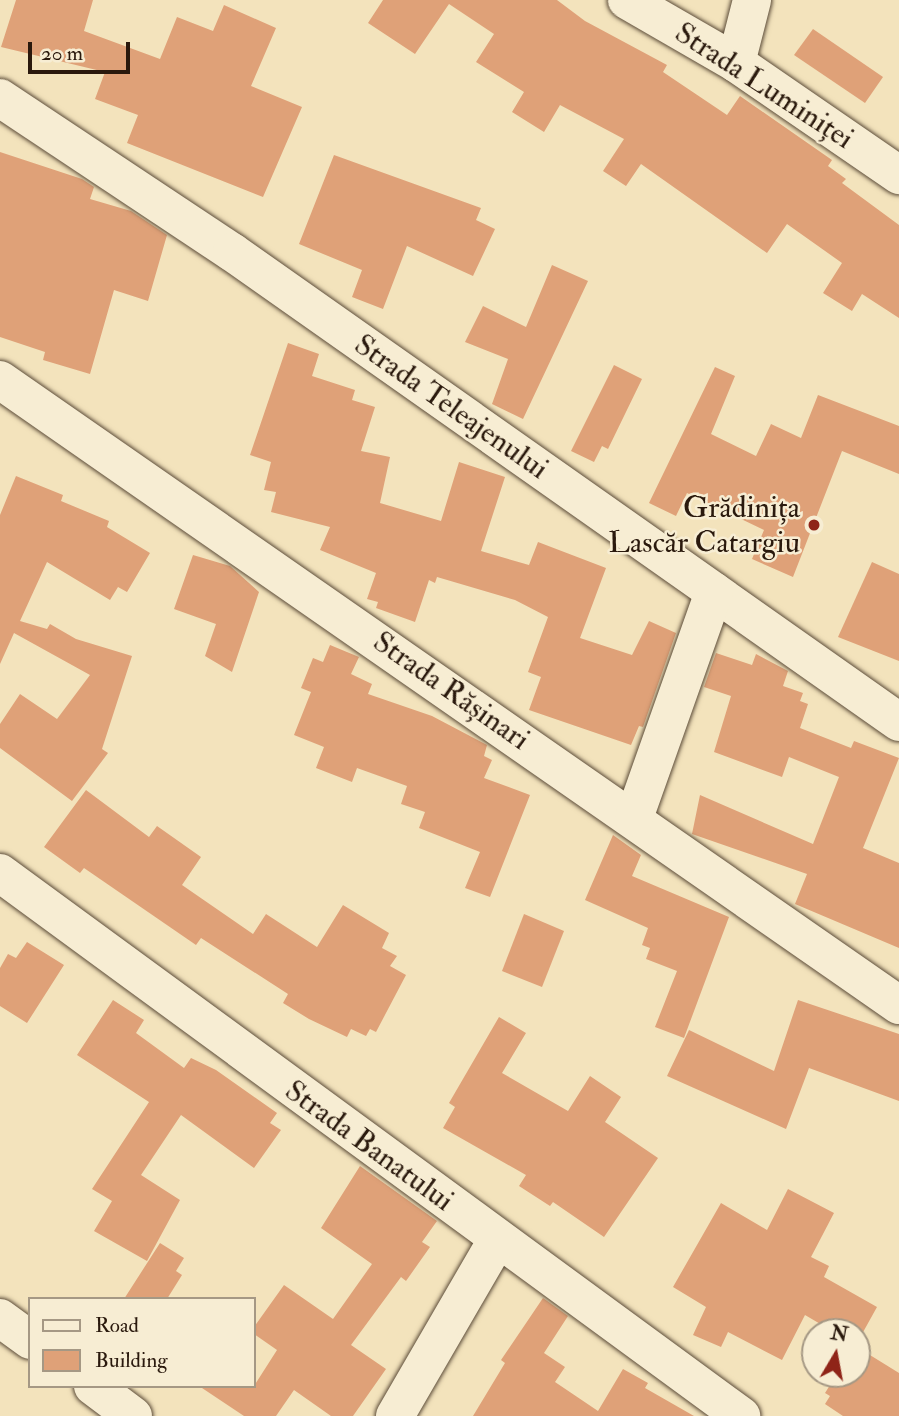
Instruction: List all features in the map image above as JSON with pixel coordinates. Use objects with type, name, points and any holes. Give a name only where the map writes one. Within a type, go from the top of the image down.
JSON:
[{"type":"street","name":"Strada Luminiței","points":[[626,0],[736,63],[899,175]]},
{"type":"street","points":[[736,63],[752,0]]},
{"type":"street","name":"Strada Teleajenului","points":[[0,98],[232,252],[899,722]]},
{"type":"street","name":"Strada Rășinari","points":[[0,380],[634,818],[899,1005]]},
{"type":"street","points":[[634,818],[714,592]]},
{"type":"street","name":"Strada Banatului","points":[[0,873],[497,1240],[741,1416]]},
{"type":"street","points":[[395,1416],[497,1240]]},
{"type":"street","points":[[0,1318],[28,1339]]},
{"type":"street","points":[[96,1388],[133,1416]]},
{"type":"building","points":[[16,0],[93,0],[84,31],[160,59],[177,17],[213,31],[224,5],[276,28],[251,86],[302,107],[263,197],[127,143],[138,115],[95,99],[105,72],[1,47]]},
{"type":"building","points":[[383,0],[557,0],[585,21],[667,65],[663,72],[727,115],[740,96],[832,160],[828,166],[846,179],[842,183],[899,225],[899,318],[862,294],[852,311],[823,293],[842,263],[787,224],[767,253],[641,164],[626,186],[603,171],[624,139],[560,105],[544,132],[512,112],[524,92],[476,62],[494,34],[449,4],[415,54],[368,23]]},
{"type":"building","points":[[813,29],[883,77],[865,103],[794,55]]},
{"type":"building","points":[[0,152],[82,179],[94,187],[90,199],[131,211],[167,235],[148,301],[114,290],[90,374],[43,360],[45,352],[0,337]]},
{"type":"building","points":[[334,155],[481,208],[476,220],[495,229],[473,276],[407,246],[383,309],[352,297],[362,270],[299,244]]},
{"type":"building","points":[[552,265],[588,281],[523,419],[492,404],[508,359],[465,342],[483,306],[526,327]]},
{"type":"building","points":[[288,343],[319,354],[312,376],[355,390],[352,400],[375,407],[361,451],[390,457],[380,503],[441,521],[459,462],[505,477],[481,551],[529,565],[538,542],[606,568],[580,638],[632,655],[649,621],[676,633],[643,727],[639,726],[631,745],[529,710],[541,677],[528,672],[548,617],[515,600],[437,577],[435,583],[429,580],[415,622],[376,608],[378,602],[367,599],[376,573],[320,550],[330,527],[271,512],[276,492],[264,490],[271,462],[250,455]]},
{"type":"building","points":[[614,365],[642,379],[608,449],[602,446],[594,462],[571,451]]},
{"type":"building","points":[[715,367],[735,376],[711,434],[756,456],[771,424],[801,438],[818,395],[899,426],[899,474],[842,451],[793,577],[752,559],[764,530],[687,493],[676,516],[649,503]]},
{"type":"building","points":[[16,476],[63,495],[61,501],[109,521],[107,527],[150,553],[127,592],[118,587],[110,600],[47,562],[20,621],[47,629],[50,624],[76,639],[132,656],[102,749],[108,753],[72,801],[0,748],[0,724],[20,694],[57,719],[90,675],[14,633],[0,664],[0,515]]},
{"type":"building","points":[[193,555],[230,566],[259,592],[232,672],[205,656],[216,624],[174,609]]},
{"type":"building","points":[[872,562],[899,574],[899,661],[838,637]]},
{"type":"building","points":[[330,645],[359,657],[351,674],[372,684],[368,694],[432,716],[487,745],[484,756],[492,760],[484,778],[530,795],[490,897],[465,888],[480,852],[419,828],[425,812],[401,804],[407,786],[357,768],[352,782],[316,768],[324,747],[294,735],[311,692],[301,688],[313,658],[323,662]]},
{"type":"building","points":[[716,653],[752,665],[756,654],[788,671],[783,686],[803,693],[800,701],[808,704],[800,728],[851,748],[854,741],[899,758],[863,848],[899,863],[899,948],[795,904],[807,874],[692,834],[700,795],[813,844],[839,777],[789,757],[782,777],[714,752],[731,696],[704,687]]},
{"type":"building","points":[[86,790],[149,837],[157,826],[201,857],[182,885],[253,934],[266,914],[317,947],[343,905],[389,933],[382,948],[397,956],[390,966],[406,975],[376,1032],[370,1029],[366,1036],[351,1029],[347,1037],[309,1019],[283,1003],[288,994],[201,938],[196,945],[84,868],[80,873],[44,847]]},
{"type":"building","points":[[613,835],[641,855],[632,876],[729,917],[684,1038],[655,1027],[677,971],[646,959],[650,948],[642,945],[648,928],[585,900]]},
{"type":"building","points":[[524,914],[564,931],[542,987],[502,971]]},
{"type":"building","points":[[27,942],[64,965],[27,1023],[0,1006],[0,968],[8,954],[16,958]]},
{"type":"building","points":[[113,1000],[144,1020],[136,1033],[184,1068],[191,1058],[216,1070],[277,1113],[270,1123],[281,1130],[254,1168],[181,1115],[141,1175],[180,1200],[147,1261],[94,1231],[112,1201],[92,1189],[149,1102],[77,1055]]},
{"type":"building","points":[[798,1000],[899,1034],[899,1101],[809,1068],[786,1129],[667,1076],[689,1030],[774,1071]]},
{"type":"building","points":[[499,1017],[526,1033],[502,1073],[568,1111],[590,1076],[621,1097],[605,1122],[658,1158],[604,1237],[553,1202],[550,1206],[519,1186],[526,1175],[443,1128],[455,1107],[449,1103]]},
{"type":"building","points":[[360,1166],[437,1221],[422,1242],[430,1247],[406,1281],[401,1277],[351,1345],[386,1369],[353,1416],[331,1416],[294,1390],[276,1416],[244,1416],[202,1388],[256,1388],[256,1383],[277,1350],[256,1335],[256,1324],[284,1285],[333,1319],[372,1264],[321,1228]]},
{"type":"building","points":[[788,1189],[834,1213],[811,1257],[829,1266],[824,1277],[877,1307],[871,1318],[810,1318],[805,1315],[801,1318],[782,1360],[728,1332],[721,1347],[693,1335],[706,1307],[673,1287],[721,1203],[767,1230]]},
{"type":"building","points":[[160,1243],[184,1258],[176,1271],[182,1275],[168,1297],[125,1297]]},
{"type":"building","points":[[543,1298],[568,1316],[544,1353],[565,1367],[555,1382],[598,1411],[623,1369],[648,1383],[645,1388],[694,1416],[473,1416],[505,1363],[501,1360]]},
{"type":"building","points":[[871,1356],[899,1373],[899,1416],[843,1416],[825,1404],[830,1396],[825,1393],[828,1388],[871,1388]]},
{"type":"place","name":"Grădinița Lascăr Catargiu","points":[[814,525]]}]
